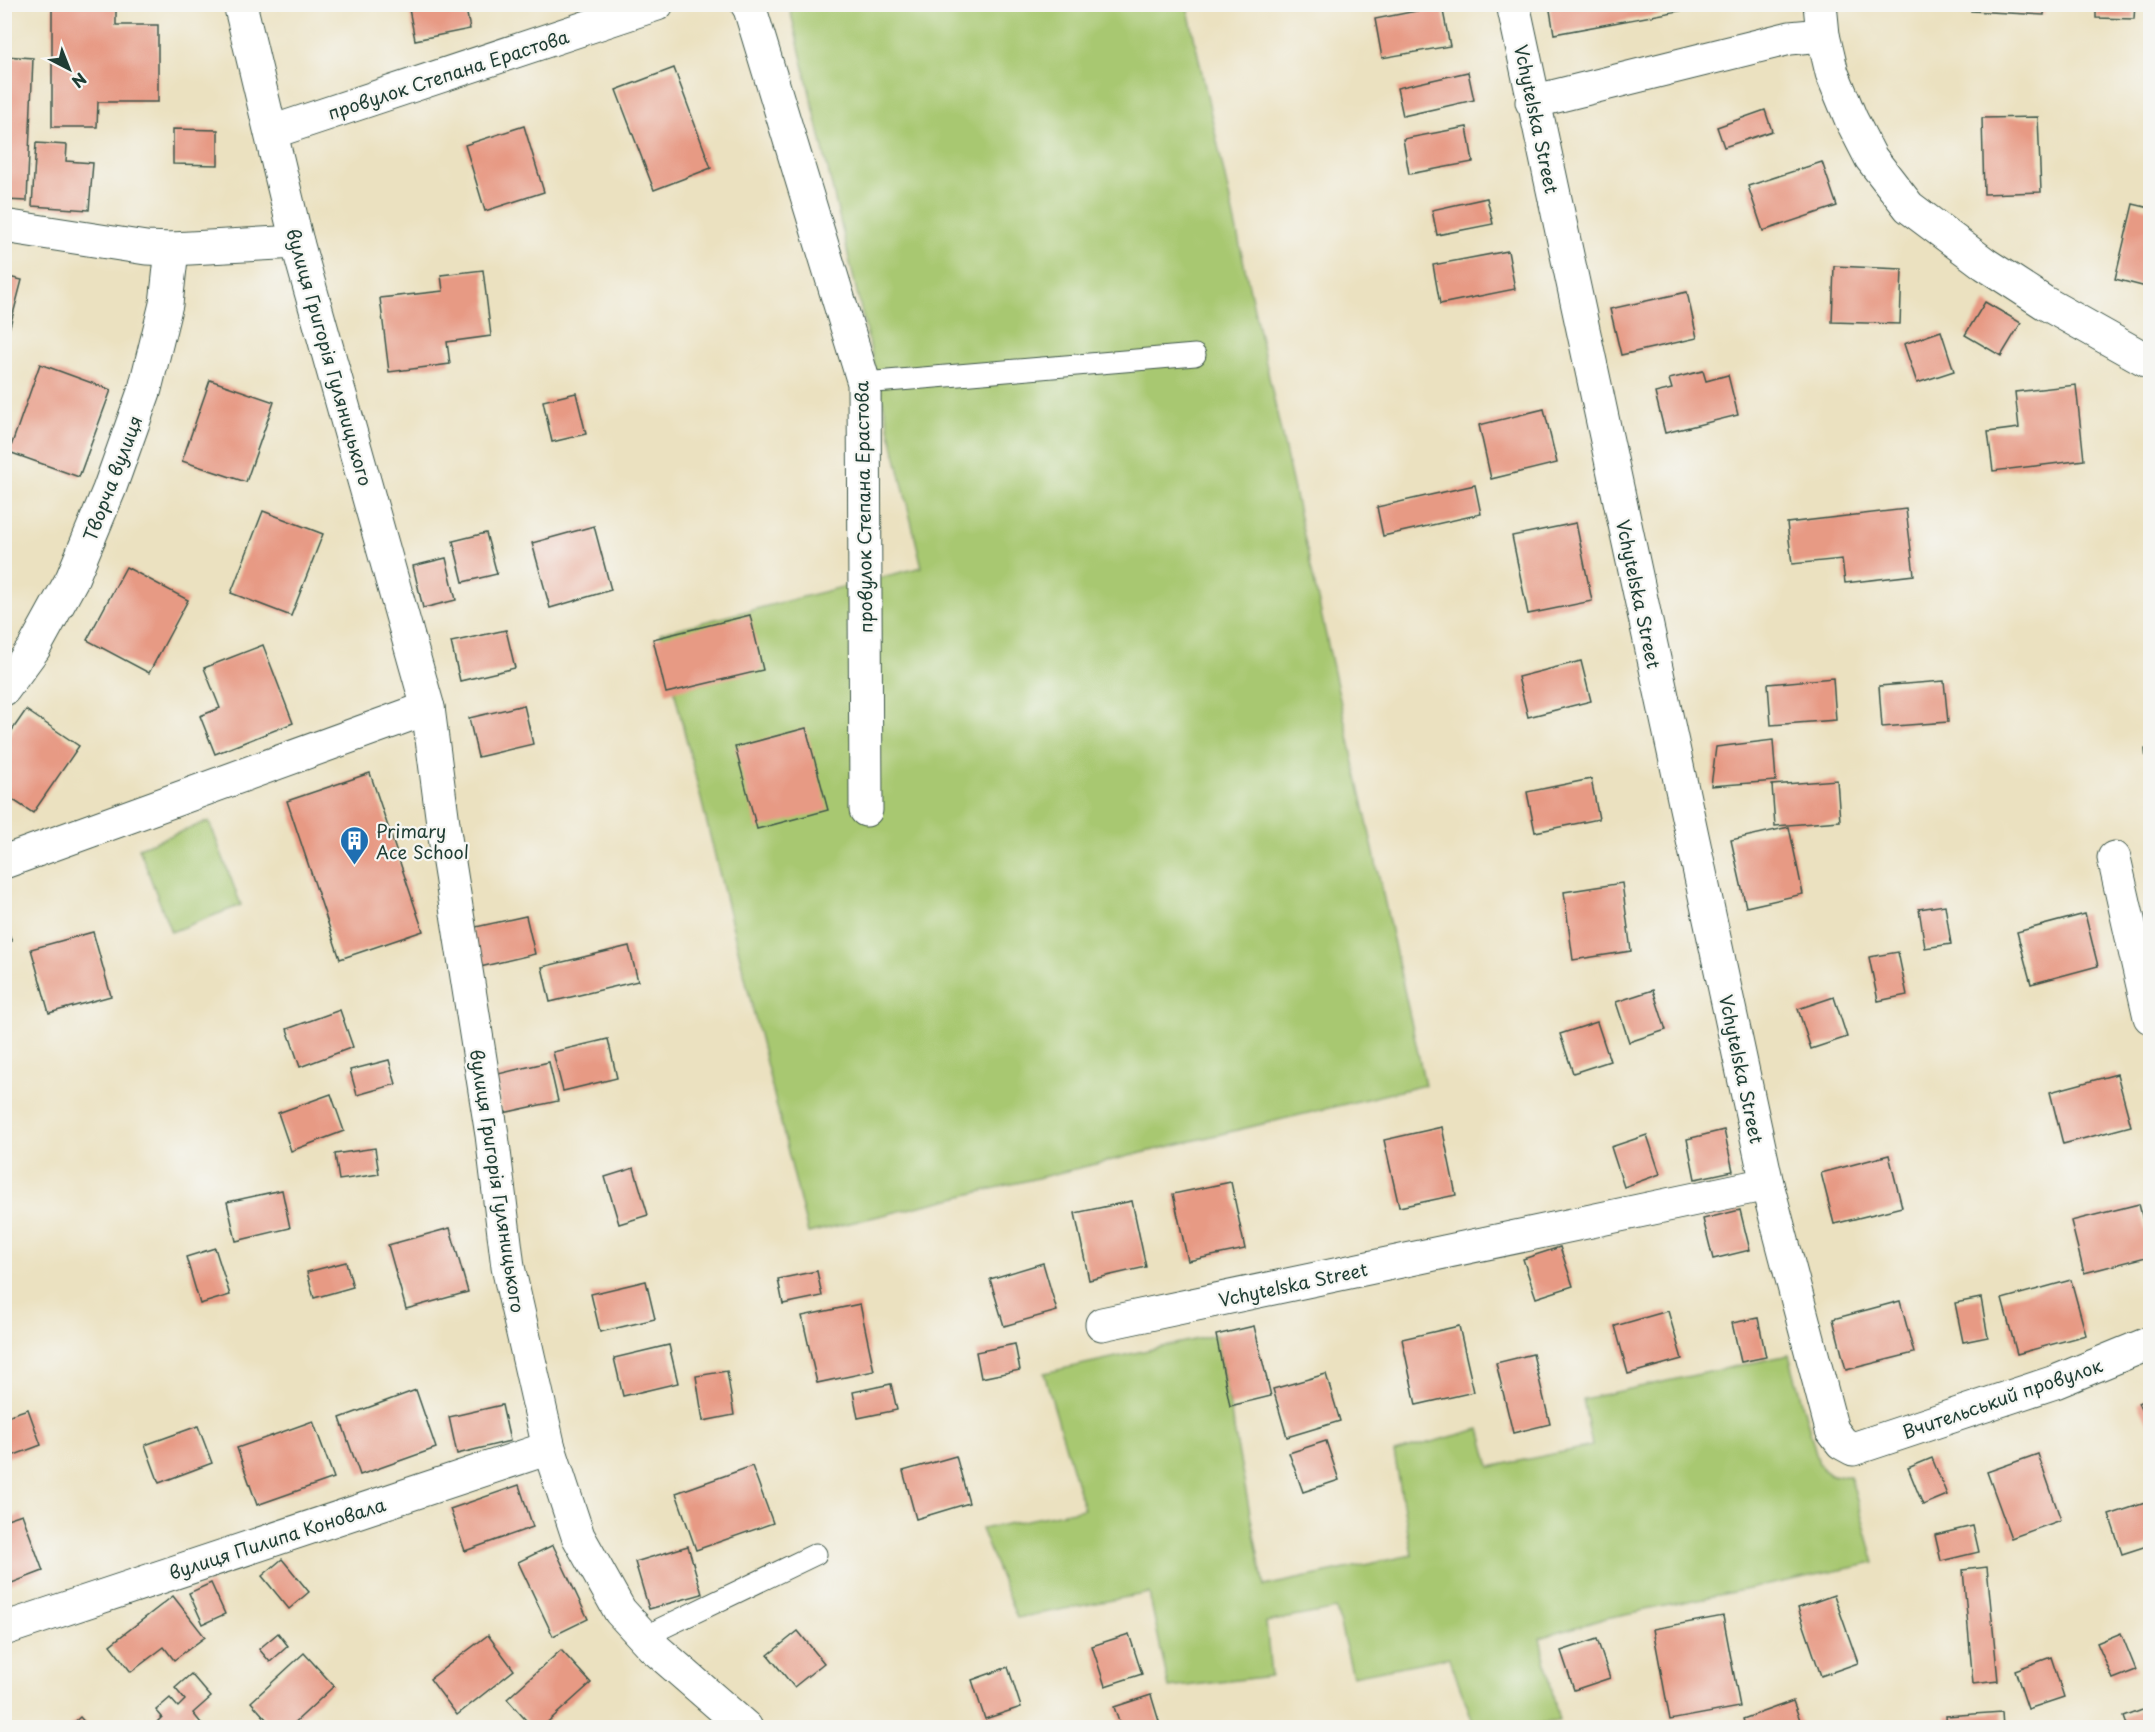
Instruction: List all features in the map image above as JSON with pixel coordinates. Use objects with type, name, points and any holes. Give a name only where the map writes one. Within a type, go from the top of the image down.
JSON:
[{"type":"street","name":"вулиця Григорія Гуляницького","points":[[240,4],[297,242],[428,708],[444,831],[492,1136],[508,1267],[549,1448],[578,1536],[620,1611],[652,1646],[746,1728]]},
{"type":"street","name":"провулок Степана Ерастова","points":[[272,132],[657,4]]},
{"type":"street","name":"провулок Степана Ерастова","points":[[747,4],[864,383],[866,810]]},
{"type":"street","name":"Vchytelska Street","points":[[1513,4],[1532,102],[1767,1184],[1832,1430],[1842,1443],[1853,1449]]},
{"type":"street","points":[[1532,102],[1790,38],[1822,20],[1832,73],[1871,158],[1909,207],[1993,270],[2045,303],[2151,362]]},
{"type":"street","points":[[4,226],[146,248],[172,249],[297,242]]},
{"type":"street","name":"Творча вулиця","points":[[4,689],[34,648],[72,579],[109,490],[145,389],[166,304],[172,249]]},
{"type":"street","points":[[4,862],[428,708]]},
{"type":"street","points":[[2114,858],[2151,1017]]},
{"type":"street","name":"Vchytelska Street","points":[[1102,1324],[1767,1184]]},
{"type":"street","name":"Вчительський провулок","points":[[1853,1449],[2055,1382],[2151,1343]]},
{"type":"street","name":"вулиця Пилипа Коновала","points":[[4,1629],[549,1448]]},
{"type":"lane","points":[[864,383],[1195,355]]},
{"type":"lane","points":[[652,1646],[660,1629],[816,1554]]},
{"type":"green space","points":[[789,5],[1187,5],[1425,1085],[808,1233],[660,633],[922,567]]},
{"type":"green space","points":[[209,821],[241,905],[171,932],[139,848]]},
{"type":"green space","points":[[1216,1335],[1264,1586],[1412,1555],[1394,1452],[1480,1429],[1490,1467],[1592,1446],[1583,1399],[1789,1355],[1819,1464],[1826,1472],[1833,1475],[1850,1476],[1875,1563],[1606,1618],[1540,1638],[1559,1721],[1518,1727],[1475,1727],[1449,1657],[1353,1676],[1336,1609],[1266,1622],[1271,1676],[1169,1688],[1149,1593],[1017,1618],[981,1529],[1084,1509],[1044,1373]]},
{"type":"building","points":[[52,4],[116,4],[116,25],[158,25],[158,102],[98,102],[97,127],[52,127]]},
{"type":"building","points":[[408,4],[465,4],[470,29],[415,40]]},
{"type":"building","points":[[1549,4],[1706,4],[1706,6],[1554,34]]},
{"type":"building","points":[[1971,4],[2045,4],[2044,15],[1971,11]]},
{"type":"building","points":[[2096,4],[2135,4],[2134,19],[2096,18]]},
{"type":"building","points":[[1442,6],[1450,46],[1382,58],[1375,19]]},
{"type":"building","points":[[4,56],[33,58],[27,201],[4,200]]},
{"type":"building","points":[[674,68],[711,168],[654,190],[616,90]]},
{"type":"building","points":[[1468,72],[1474,100],[1403,116],[1397,88]]},
{"type":"building","points":[[1765,110],[1772,131],[1724,147],[1717,127]]},
{"type":"building","points":[[2038,117],[2041,192],[1984,194],[1982,118]]},
{"type":"building","points":[[524,126],[544,192],[485,211],[465,145]]},
{"type":"building","points":[[1467,127],[1473,162],[1409,174],[1403,139]]},
{"type":"building","points":[[173,129],[218,130],[218,165],[173,164]]},
{"type":"building","points":[[36,143],[67,145],[66,161],[93,163],[89,210],[32,206]]},
{"type":"building","points":[[1822,162],[1837,206],[1763,231],[1748,186]]},
{"type":"building","points":[[1487,198],[1493,224],[1437,235],[1432,210]]},
{"type":"building","points":[[2133,204],[2150,208],[2150,288],[2115,279]]},
{"type":"building","points":[[1508,251],[1515,289],[1440,304],[1433,265]]},
{"type":"building","points":[[1834,266],[1902,269],[1900,324],[1832,322]]},
{"type":"building","points":[[483,270],[491,336],[447,342],[450,364],[389,372],[380,298],[443,291],[441,275]]},
{"type":"building","points":[[4,276],[22,280],[5,345],[4,345]]},
{"type":"building","points":[[1687,292],[1697,338],[1621,355],[1610,309]]},
{"type":"building","points":[[1985,302],[2021,323],[2001,356],[1965,335]]},
{"type":"building","points":[[1941,331],[1954,371],[1917,383],[1904,344]]},
{"type":"building","points":[[40,364],[111,390],[79,477],[9,452]]},
{"type":"building","points":[[1703,371],[1706,381],[1728,375],[1738,415],[1665,433],[1655,393],[1672,389],[1669,379]]},
{"type":"building","points":[[210,380],[274,402],[246,482],[182,461]]},
{"type":"building","points":[[2076,385],[2084,460],[1993,471],[1988,432],[2019,428],[2015,392]]},
{"type":"building","points":[[576,393],[586,434],[552,442],[543,401]]},
{"type":"building","points":[[1544,409],[1557,463],[1491,479],[1479,425]]},
{"type":"building","points":[[1475,485],[1481,514],[1383,536],[1377,507]]},
{"type":"building","points":[[1906,509],[1914,575],[1845,583],[1842,559],[1792,564],[1787,523]]},
{"type":"building","points":[[263,511],[323,534],[291,616],[231,593]]},
{"type":"building","points":[[1576,523],[1592,601],[1528,614],[1512,536]]},
{"type":"building","points":[[594,526],[611,590],[550,608],[532,543]]},
{"type":"building","points":[[486,533],[497,574],[463,582],[453,541]]},
{"type":"building","points":[[446,558],[456,600],[423,608],[413,566]]},
{"type":"building","points":[[126,567],[188,600],[149,673],[87,640]]},
{"type":"building","points":[[750,615],[763,670],[666,693],[653,639]]},
{"type":"building","points":[[506,630],[515,668],[460,681],[451,642]]},
{"type":"building","points":[[263,645],[293,723],[215,754],[200,716],[220,708],[204,668]]},
{"type":"building","points":[[1581,661],[1591,701],[1528,717],[1518,677]]},
{"type":"building","points":[[1833,678],[1836,720],[1771,725],[1768,684]]},
{"type":"building","points":[[1944,681],[1948,722],[1882,727],[1879,686]]},
{"type":"building","points":[[524,705],[533,744],[478,757],[469,718]]},
{"type":"building","points":[[26,710],[79,746],[33,813],[4,794],[4,742]]},
{"type":"building","points":[[806,728],[828,810],[757,829],[735,747]]},
{"type":"building","points":[[1773,740],[1776,781],[1711,786],[1716,747]]},
{"type":"building","points":[[2150,748],[2150,771],[2147,771],[2145,749]]},
{"type":"building","name":"Primary Ace School","points":[[370,773],[423,931],[340,959],[287,801]]},
{"type":"building","points":[[1591,779],[1599,819],[1535,832],[1527,792]]},
{"type":"building","points":[[1837,780],[1840,821],[1775,826],[1772,785]]},
{"type":"building","points":[[1789,827],[1803,894],[1746,907],[1731,840]]},
{"type":"building","points":[[1622,883],[1631,951],[1573,960],[1564,892]]},
{"type":"building","points":[[1945,905],[1951,944],[1925,948],[1919,909]]},
{"type":"building","points":[[2085,914],[2098,966],[2031,984],[2017,932]]},
{"type":"building","points":[[526,916],[535,954],[480,967],[471,928]]},
{"type":"building","points":[[4,922],[12,941],[4,943]]},
{"type":"building","points":[[93,932],[111,996],[49,1013],[31,949]]},
{"type":"building","points":[[629,946],[638,981],[550,1002],[542,967]]},
{"type":"building","points":[[1898,952],[1907,995],[1878,1001],[1869,957]]},
{"type":"building","points":[[1653,990],[1666,1030],[1629,1042],[1616,1002]]},
{"type":"building","points":[[1834,997],[1847,1037],[1811,1049],[1798,1009]]},
{"type":"building","points":[[340,1010],[353,1047],[300,1067],[287,1029]]},
{"type":"building","points":[[1597,1022],[1610,1061],[1573,1073],[1560,1034]]},
{"type":"building","points":[[608,1039],[617,1078],[563,1091],[553,1052]]},
{"type":"building","points":[[389,1060],[396,1084],[357,1095],[350,1070]]},
{"type":"building","points":[[549,1062],[558,1101],[503,1113],[494,1075]]},
{"type":"building","points":[[2117,1074],[2131,1126],[2063,1144],[2050,1092]]},
{"type":"building","points":[[331,1094],[344,1131],[291,1151],[278,1113]]},
{"type":"building","points":[[1442,1127],[1456,1195],[1399,1207],[1384,1140]]},
{"type":"building","points":[[1724,1130],[1733,1171],[1695,1179],[1687,1139]]},
{"type":"building","points":[[1647,1135],[1660,1174],[1624,1187],[1611,1147]]},
{"type":"building","points":[[375,1148],[379,1174],[339,1180],[335,1154]]},
{"type":"building","points":[[1889,1155],[1902,1207],[1834,1224],[1821,1173]]},
{"type":"building","points":[[634,1168],[648,1215],[619,1224],[605,1177]]},
{"type":"building","points":[[1231,1182],[1245,1249],[1188,1261],[1173,1194]]},
{"type":"building","points":[[282,1190],[290,1228],[236,1241],[227,1202]]},
{"type":"building","points":[[1132,1201],[1146,1267],[1089,1280],[1075,1213]]},
{"type":"building","points":[[2139,1204],[2150,1256],[2084,1273],[2071,1221]]},
{"type":"building","points":[[1740,1210],[1750,1250],[1713,1259],[1703,1219]]},
{"type":"building","points":[[450,1228],[468,1292],[406,1309],[388,1245]]},
{"type":"building","points":[[1560,1247],[1573,1286],[1536,1298],[1523,1259]]},
{"type":"building","points":[[215,1248],[230,1295],[200,1304],[186,1257]]},
{"type":"building","points":[[346,1262],[353,1287],[314,1298],[307,1272]]},
{"type":"building","points":[[1043,1263],[1057,1311],[1004,1326],[990,1279]]},
{"type":"building","points":[[817,1271],[822,1296],[783,1304],[778,1279]]},
{"type":"building","points":[[2071,1280],[2086,1335],[2017,1354],[2002,1299]]},
{"type":"building","points":[[646,1281],[655,1319],[600,1332],[591,1294]]},
{"type":"building","points":[[1981,1298],[1988,1337],[1963,1342],[1955,1303]]},
{"type":"building","points":[[1900,1301],[1914,1353],[1846,1370],[1833,1319]]},
{"type":"building","points":[[860,1304],[874,1371],[817,1383],[802,1316]]},
{"type":"building","points":[[1668,1311],[1682,1359],[1628,1374],[1615,1326]]},
{"type":"building","points":[[1758,1318],[1766,1357],[1741,1362],[1732,1323]]},
{"type":"building","points":[[1254,1326],[1271,1396],[1230,1406],[1216,1335]]},
{"type":"building","points":[[1459,1326],[1474,1392],[1416,1405],[1402,1339]]},
{"type":"building","points":[[1015,1344],[1020,1370],[981,1378],[976,1352]]},
{"type":"building","points":[[669,1345],[678,1383],[623,1396],[614,1358]]},
{"type":"building","points":[[1533,1354],[1550,1424],[1513,1433],[1496,1363]]},
{"type":"building","points":[[727,1371],[734,1415],[703,1421],[696,1376]]},
{"type":"building","points":[[1326,1374],[1340,1421],[1287,1437],[1273,1389]]},
{"type":"building","points":[[891,1384],[897,1410],[858,1418],[853,1392]]},
{"type":"building","points":[[416,1390],[436,1448],[360,1475],[340,1418]]},
{"type":"building","points":[[2150,1397],[2150,1428],[2138,1403]]},
{"type":"building","points":[[502,1405],[510,1441],[457,1454],[449,1417]]},
{"type":"building","points":[[28,1409],[41,1445],[4,1459],[4,1417]]},
{"type":"building","points":[[313,1421],[334,1478],[257,1505],[237,1448]]},
{"type":"building","points":[[198,1426],[212,1463],[159,1483],[145,1445]]},
{"type":"building","points":[[1326,1441],[1339,1480],[1303,1492],[1289,1453]]},
{"type":"building","points":[[2038,1454],[2061,1520],[2011,1538],[1987,1472]]},
{"type":"building","points":[[956,1456],[969,1503],[916,1519],[903,1471]]},
{"type":"building","points":[[1932,1458],[1947,1495],[1923,1505],[1908,1468]]},
{"type":"building","points":[[752,1466],[773,1523],[696,1550],[676,1493]]},
{"type":"building","points":[[519,1485],[533,1527],[465,1551],[450,1509]]},
{"type":"building","points":[[2145,1503],[2150,1518],[2150,1545],[2122,1554],[2109,1515]]},
{"type":"building","points":[[22,1514],[43,1571],[4,1586],[4,1520]]},
{"type":"building","points":[[1973,1526],[1979,1552],[1941,1561],[1935,1535]]},
{"type":"building","points":[[553,1545],[588,1619],[553,1636],[518,1562]]},
{"type":"building","points":[[688,1546],[702,1594],[649,1609],[635,1562]]},
{"type":"building","points":[[282,1559],[309,1592],[289,1609],[262,1576]]},
{"type":"building","points":[[1987,1567],[1998,1681],[1973,1684],[1963,1570]]},
{"type":"building","points":[[211,1583],[225,1614],[203,1624],[189,1593]]},
{"type":"building","points":[[1834,1595],[1858,1663],[1821,1676],[1798,1608]]},
{"type":"building","points":[[173,1596],[205,1637],[174,1660],[164,1647],[131,1672],[110,1645]]},
{"type":"building","points":[[1723,1616],[1740,1707],[1670,1720],[1653,1629]]},
{"type":"building","points":[[798,1631],[824,1663],[794,1687],[768,1655]]},
{"type":"building","points":[[278,1633],[288,1646],[270,1662],[259,1649]]},
{"type":"building","points":[[2121,1633],[2136,1670],[2113,1679],[2097,1643]]},
{"type":"building","points":[[1129,1634],[1142,1674],[1105,1686],[1092,1646]]},
{"type":"building","points":[[488,1635],[514,1670],[457,1715],[430,1679]]},
{"type":"building","points":[[1597,1639],[1610,1678],[1574,1690],[1561,1651]]},
{"type":"building","points":[[561,1650],[591,1683],[541,1728],[533,1728],[507,1699]]},
{"type":"building","points":[[304,1653],[334,1686],[289,1728],[274,1728],[251,1702]]},
{"type":"building","points":[[2051,1657],[2064,1697],[2028,1709],[2015,1670]]},
{"type":"building","points":[[1008,1667],[1021,1707],[985,1719],[972,1680]]},
{"type":"building","points":[[191,1674],[211,1697],[193,1713],[205,1728],[151,1728],[162,1717],[156,1710],[170,1698],[178,1707],[185,1700],[175,1688]]},
{"type":"building","points":[[1151,1695],[1161,1728],[1121,1728],[1114,1707]]},
{"type":"building","points":[[1793,1701],[1803,1728],[1746,1728],[1743,1719]]},
{"type":"building","points":[[2150,1707],[2150,1728],[2128,1728],[2124,1717]]},
{"type":"building","points":[[2002,1712],[2003,1728],[1947,1728],[1946,1716]]},
{"type":"building","points":[[80,1717],[90,1728],[68,1728]]},
{"type":"place","name":"Primary Ace School","points":[[355,866]]}]
